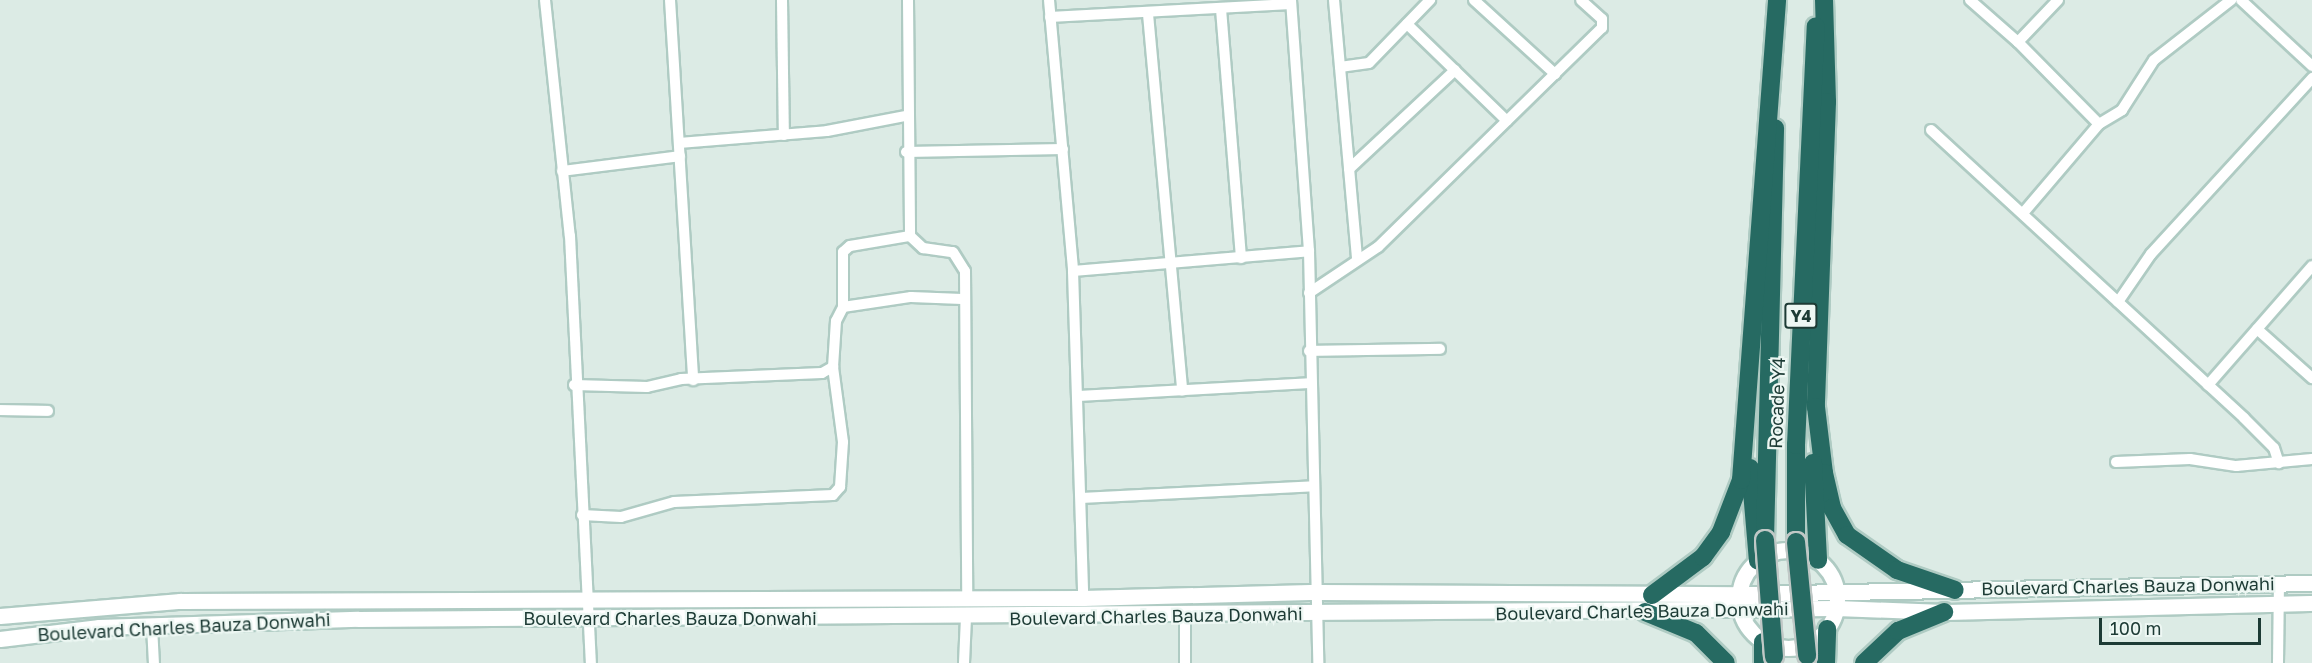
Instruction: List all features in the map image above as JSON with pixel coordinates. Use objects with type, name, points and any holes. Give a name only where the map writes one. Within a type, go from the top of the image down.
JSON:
[{"type":"highway","points":[[1758,561],[1749,430],[1760,175],[1778,0]]},
{"type":"highway","name":"Rocade Y4","points":[[1768,656],[1765,540],[1778,0]]},
{"type":"highway","name":"Rocade Y4","points":[[1807,659],[1796,542],[1796,445],[1817,0]]},
{"type":"highway","points":[[1818,560],[1816,407],[1827,102],[1824,0]]},
{"type":"highway","points":[[1816,407],[1832,508],[1847,535],[1897,570],[1955,590]]},
{"type":"highway","points":[[1652,595],[1703,557],[1721,532],[1734,505],[1749,430]]},
{"type":"highway","points":[[1645,612],[1695,633],[1726,663]]},
{"type":"highway","points":[[1864,663],[1898,631],[1944,612]]},
{"type":"highway","points":[[1826,663],[1827,629]]},
{"type":"main road","points":[[1788,550],[1818,560],[1837,591],[1836,608],[1827,629],[1798,647],[1768,656],[1740,612],[1738,594],[1758,561],[1788,550]]},
{"type":"main road","name":"Boulevard Charles Bauza Donwahi","points":[[0,616],[180,601],[1083,598],[1319,592],[1652,595],[2312,583]]},
{"type":"main road","name":"Boulevard Charles Bauza Donwahi","points":[[0,639],[152,626],[591,617],[966,618],[1740,612],[1836,608],[1944,612],[2312,603]]},
{"type":"main road","points":[[0,609],[17,615]]},
{"type":"street","points":[[545,0],[574,302],[574,385],[591,617],[591,663]]},
{"type":"street","points":[[670,0],[693,380]]},
{"type":"street","points":[[782,0],[784,135]]},
{"type":"street","points":[[908,0],[905,116],[910,236],[923,248],[953,252],[965,271],[962,299],[968,597]]},
{"type":"street","points":[[1049,0],[1073,271],[1079,396],[1083,598]]},
{"type":"street","points":[[1340,67],[1369,63],[1430,0]]},
{"type":"street","points":[[1474,0],[1555,74]]},
{"type":"street","points":[[1309,293],[1378,247],[1602,28],[1602,19],[1581,0]]},
{"type":"street","points":[[1970,0],[2018,42],[2098,124]]},
{"type":"street","points":[[2018,42],[2058,0]]},
{"type":"street","points":[[2024,212],[2098,124],[2122,110],[2154,60],[2231,0]]},
{"type":"street","points":[[2241,0],[2312,66]]},
{"type":"street","points":[[1335,1],[1357,259]]},
{"type":"street","points":[[1050,17],[1148,14],[1291,2],[1309,251],[1309,383],[1319,592],[1318,663]]},
{"type":"street","points":[[1221,9],[1242,258]]},
{"type":"street","points":[[1148,14],[1182,390]]},
{"type":"street","points":[[1407,24],[1507,121]]},
{"type":"street","points":[[1349,169],[1455,70]]},
{"type":"street","points":[[2118,302],[2151,254],[2312,78]]},
{"type":"street","points":[[679,143],[784,135],[905,116]]},
{"type":"street","points":[[1931,130],[2024,212],[2060,253],[2118,302],[2274,448],[2279,463]]},
{"type":"street","points":[[906,152],[1064,149]]},
{"type":"street","points":[[562,171],[680,156]]},
{"type":"street","points":[[582,515],[621,517],[674,502],[832,495],[840,487],[843,442],[833,367],[836,321],[843,307],[843,252],[850,246],[910,236]]},
{"type":"street","points":[[1073,271],[1169,265],[1309,251]]},
{"type":"street","points":[[2208,385],[2312,266]]},
{"type":"street","points":[[843,307],[911,297],[962,299]]},
{"type":"street","points":[[2257,329],[2312,378]]},
{"type":"street","points":[[1309,351],[1440,349]]},
{"type":"street","points":[[574,385],[647,387],[693,380],[822,374],[833,367]]},
{"type":"street","points":[[1079,396],[1309,383]]},
{"type":"street","points":[[0,410],[48,411]]},
{"type":"street","points":[[2116,462],[2279,463],[2312,459]]},
{"type":"street","points":[[1081,498],[1314,486]]},
{"type":"street","points":[[2278,663],[2279,584]]},
{"type":"street","points":[[1185,616],[1185,663]]},
{"type":"street","points":[[964,663],[966,618]]},
{"type":"street","points":[[152,626],[154,663]]}]
